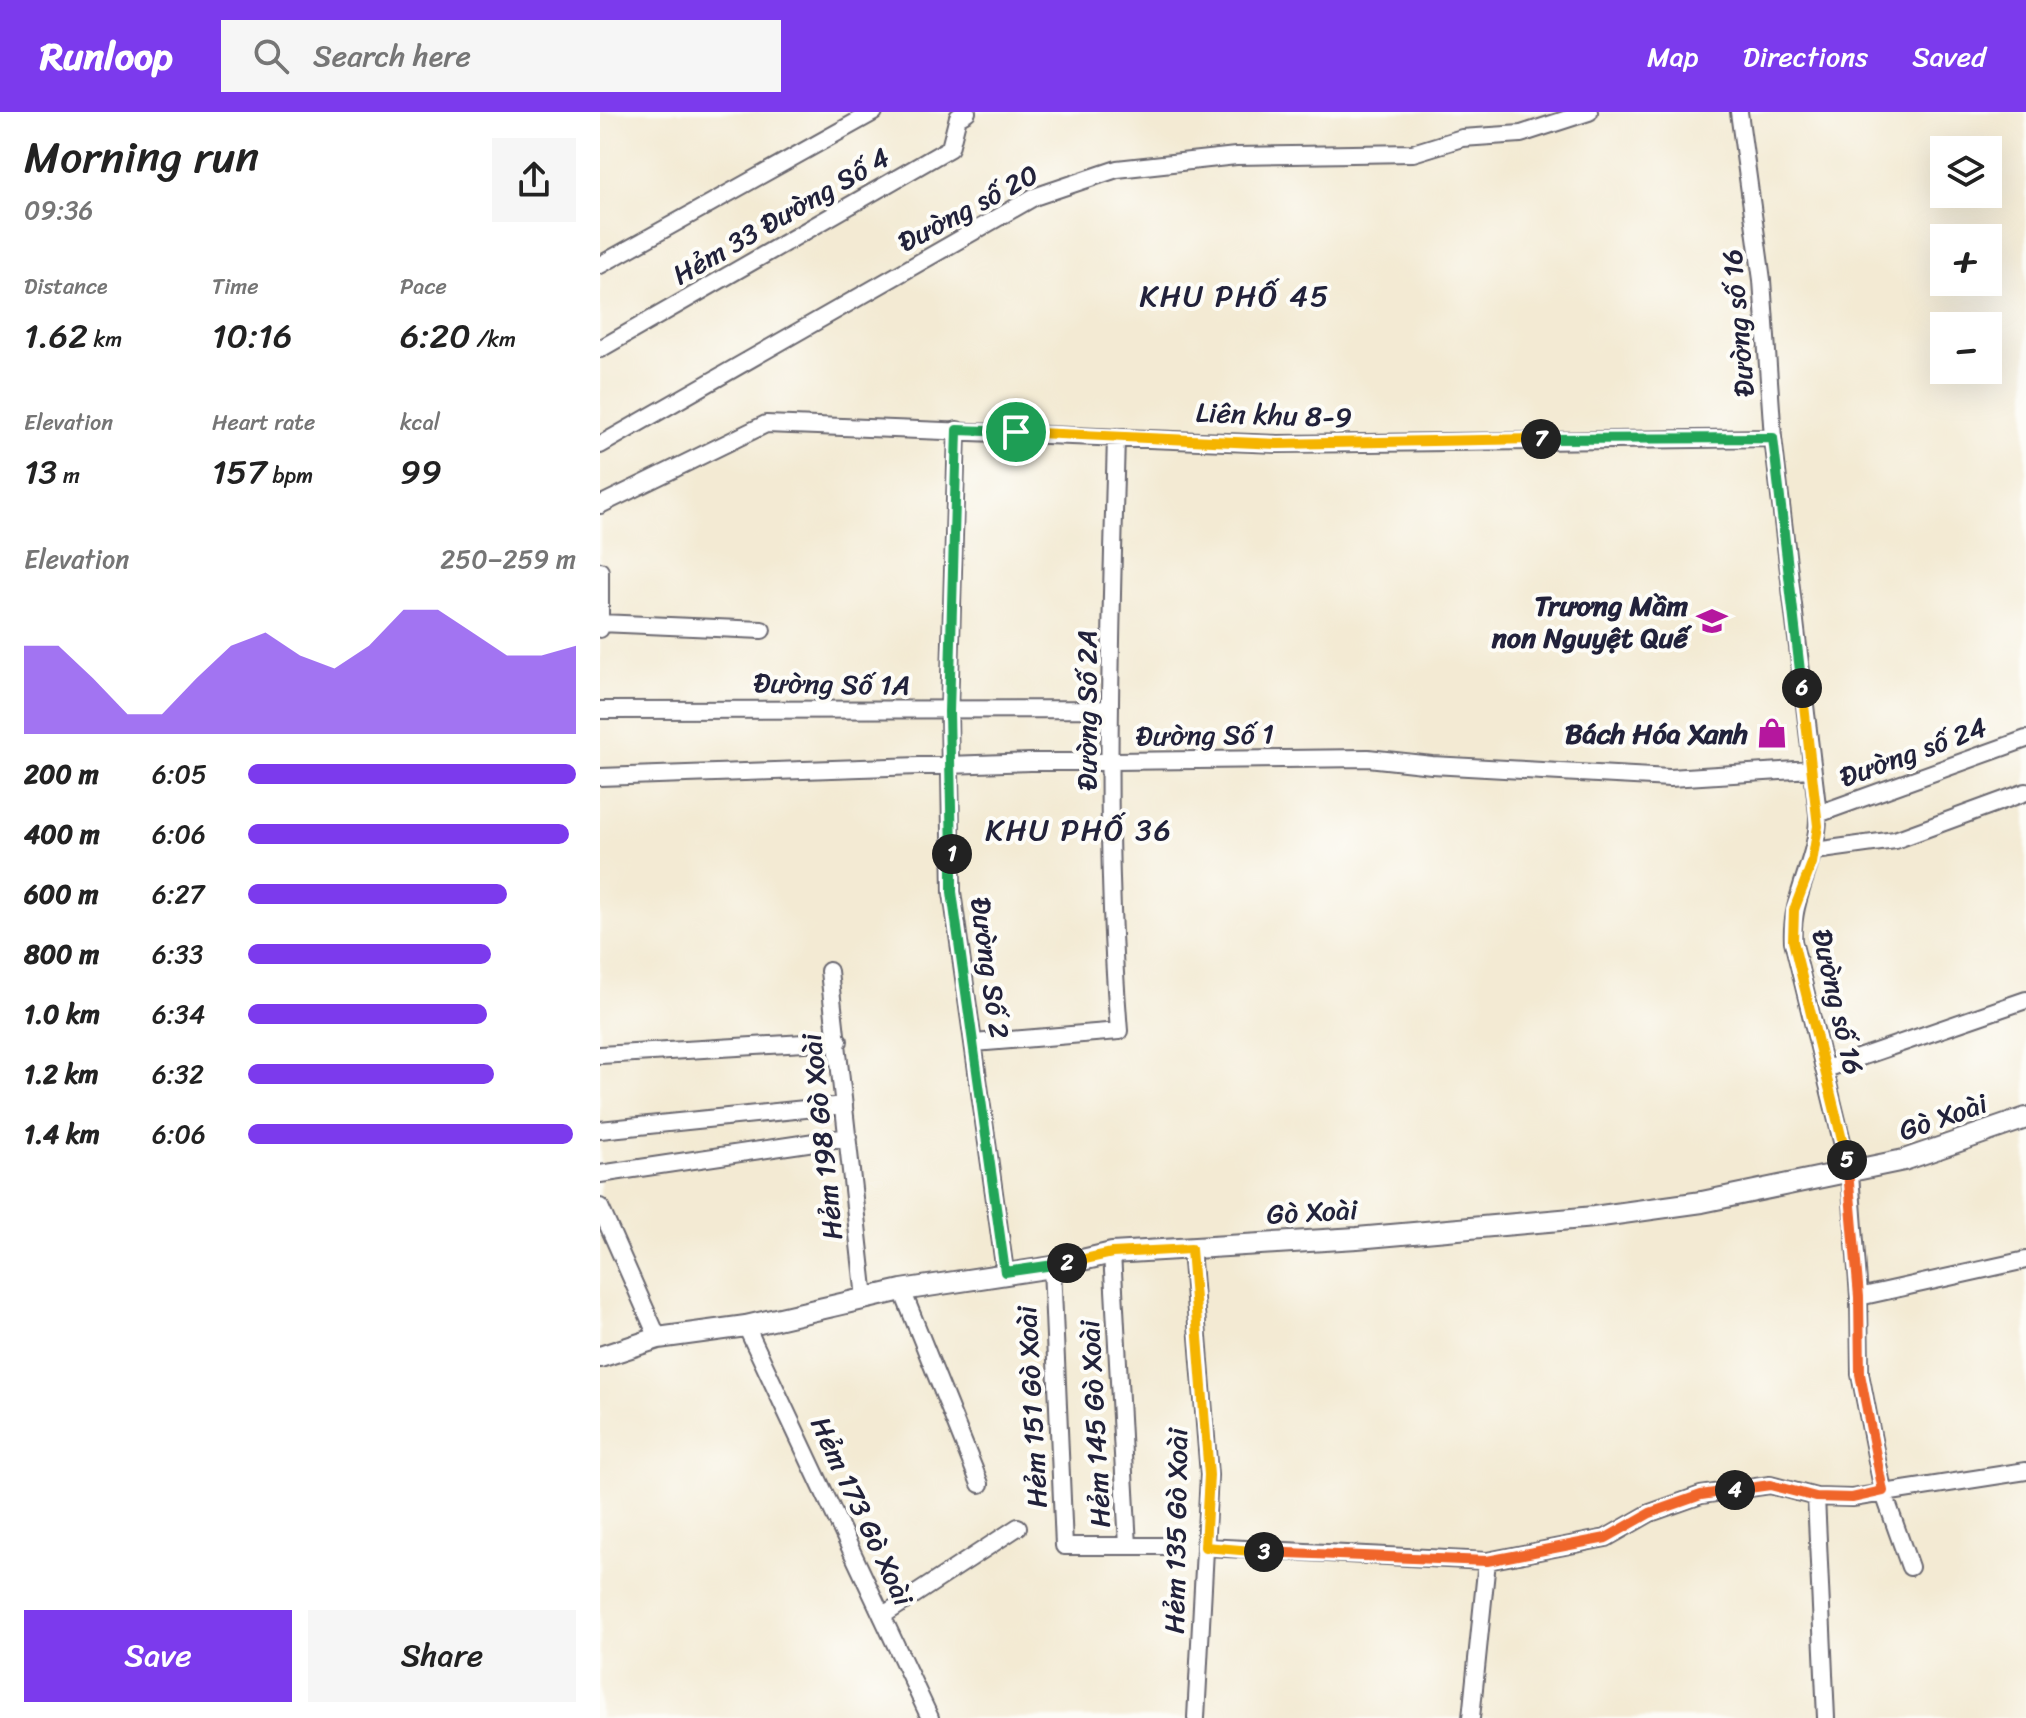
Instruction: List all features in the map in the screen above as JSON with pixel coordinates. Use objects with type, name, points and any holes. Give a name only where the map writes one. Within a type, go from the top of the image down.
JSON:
[{"type":"street","points":[[600,265],[874,112]]},
{"type":"street","name":"Hẻm 33 Đường Số 4","points":[[600,349],[950,148],[958,117],[967,112]]},
{"type":"street","name":"Đường số 20","points":[[600,445],[1034,197],[1117,169],[1236,156],[1413,153],[1462,138],[1521,134],[1589,112]]},
{"type":"street","name":"Đường số 16","points":[[1739,112],[1765,306],[1773,438],[1818,814],[1815,851],[1797,898],[1792,932],[1796,960],[1826,1069],[1850,1174],[1859,1297],[1860,1374],[1883,1491],[1910,1567]]},
{"type":"street","name":"Liên khu 8-9","points":[[600,505],[766,424],[1321,444],[1773,438]]},
{"type":"street","name":"Đường Số 2","points":[[957,430],[949,712],[952,892],[1005,1272]]},
{"type":"street","name":"Đường Số 2A","points":[[974,1043],[1119,1031],[1113,949],[1110,763],[1116,437]]},
{"type":"street","points":[[600,571],[600,629]]},
{"type":"street","points":[[600,623],[762,630]]},
{"type":"street","name":"Đường Số 1A","points":[[600,710],[949,712],[1110,709]]},
{"type":"street","name":"Đường số 24","points":[[1818,814],[2026,739]]},
{"type":"street","name":"Đường Số 1","points":[[600,777],[950,765],[1368,758],[1432,765],[1670,778],[1811,769]]},
{"type":"street","points":[[1815,851],[1895,840],[2026,792]]},
{"type":"street","name":"Hẻm 198 Gò Xoài","points":[[829,971],[865,1298]]},
{"type":"street","points":[[1826,1069],[2026,1000]]},
{"type":"street","points":[[600,1055],[839,1041]]},
{"type":"street","points":[[600,1130],[844,1105]]},
{"type":"street","name":"Gò Xoài","points":[[600,1357],[658,1338],[746,1326],[902,1290],[1052,1267],[1112,1253],[1594,1217],[1702,1202],[1850,1174],[1904,1160],[2026,1118]]},
{"type":"street","points":[[600,1174],[848,1137]]},
{"type":"street","points":[[600,1207],[658,1338]]},
{"type":"street","name":"Hẻm 135 Gò Xoài","points":[[1191,1249],[1209,1475],[1196,1718]]},
{"type":"street","name":"Hẻm 145 Gò Xoài","points":[[1112,1253],[1128,1546]]},
{"type":"street","points":[[1859,1297],[2026,1260]]},
{"type":"street","name":"Hẻm 151 Gò Xoài","points":[[1052,1267],[1064,1546],[1128,1546]]},
{"type":"street","points":[[902,1290],[980,1484]]},
{"type":"street","name":"Hẻm 173 Gò Xoài","points":[[746,1326],[930,1718]]},
{"type":"street","points":[[1205,1547],[1487,1561],[1606,1538],[1650,1513],[1701,1495],[1770,1485],[1816,1497],[1852,1498],[2026,1471]]},
{"type":"street","points":[[1816,1497],[1826,1718]]},
{"type":"street","points":[[882,1616],[1018,1527]]},
{"type":"street","points":[[1128,1546],[1166,1546]]},
{"type":"street","points":[[1471,1718],[1487,1561]]},
{"type":"place","name":"Trương Mầm non Nguyệt Quế","points":[[1712,621]]},
{"type":"place","name":"Bách Hóa Xanh","points":[[1772,733]]},
{"type":"district","name":"KHU PHỐ 45","points":[[1235,296]]},
{"type":"district","name":"KHU PHỐ 36","points":[[1079,830]]},
{"type":"route","points":[[957,430],[1016,432],[1278,444],[1418,444],[1637,437],[1773,438],[1818,814],[1812,863],[1794,910],[1793,941],[1850,1174],[1859,1297],[1860,1374],[1883,1491],[1852,1498],[1816,1497],[1770,1485],[1701,1495],[1650,1513],[1606,1538],[1487,1561],[1398,1559],[1205,1547],[1209,1475],[1191,1249],[1112,1253],[1052,1267],[1005,1272],[952,892],[949,712],[957,430]]}]
